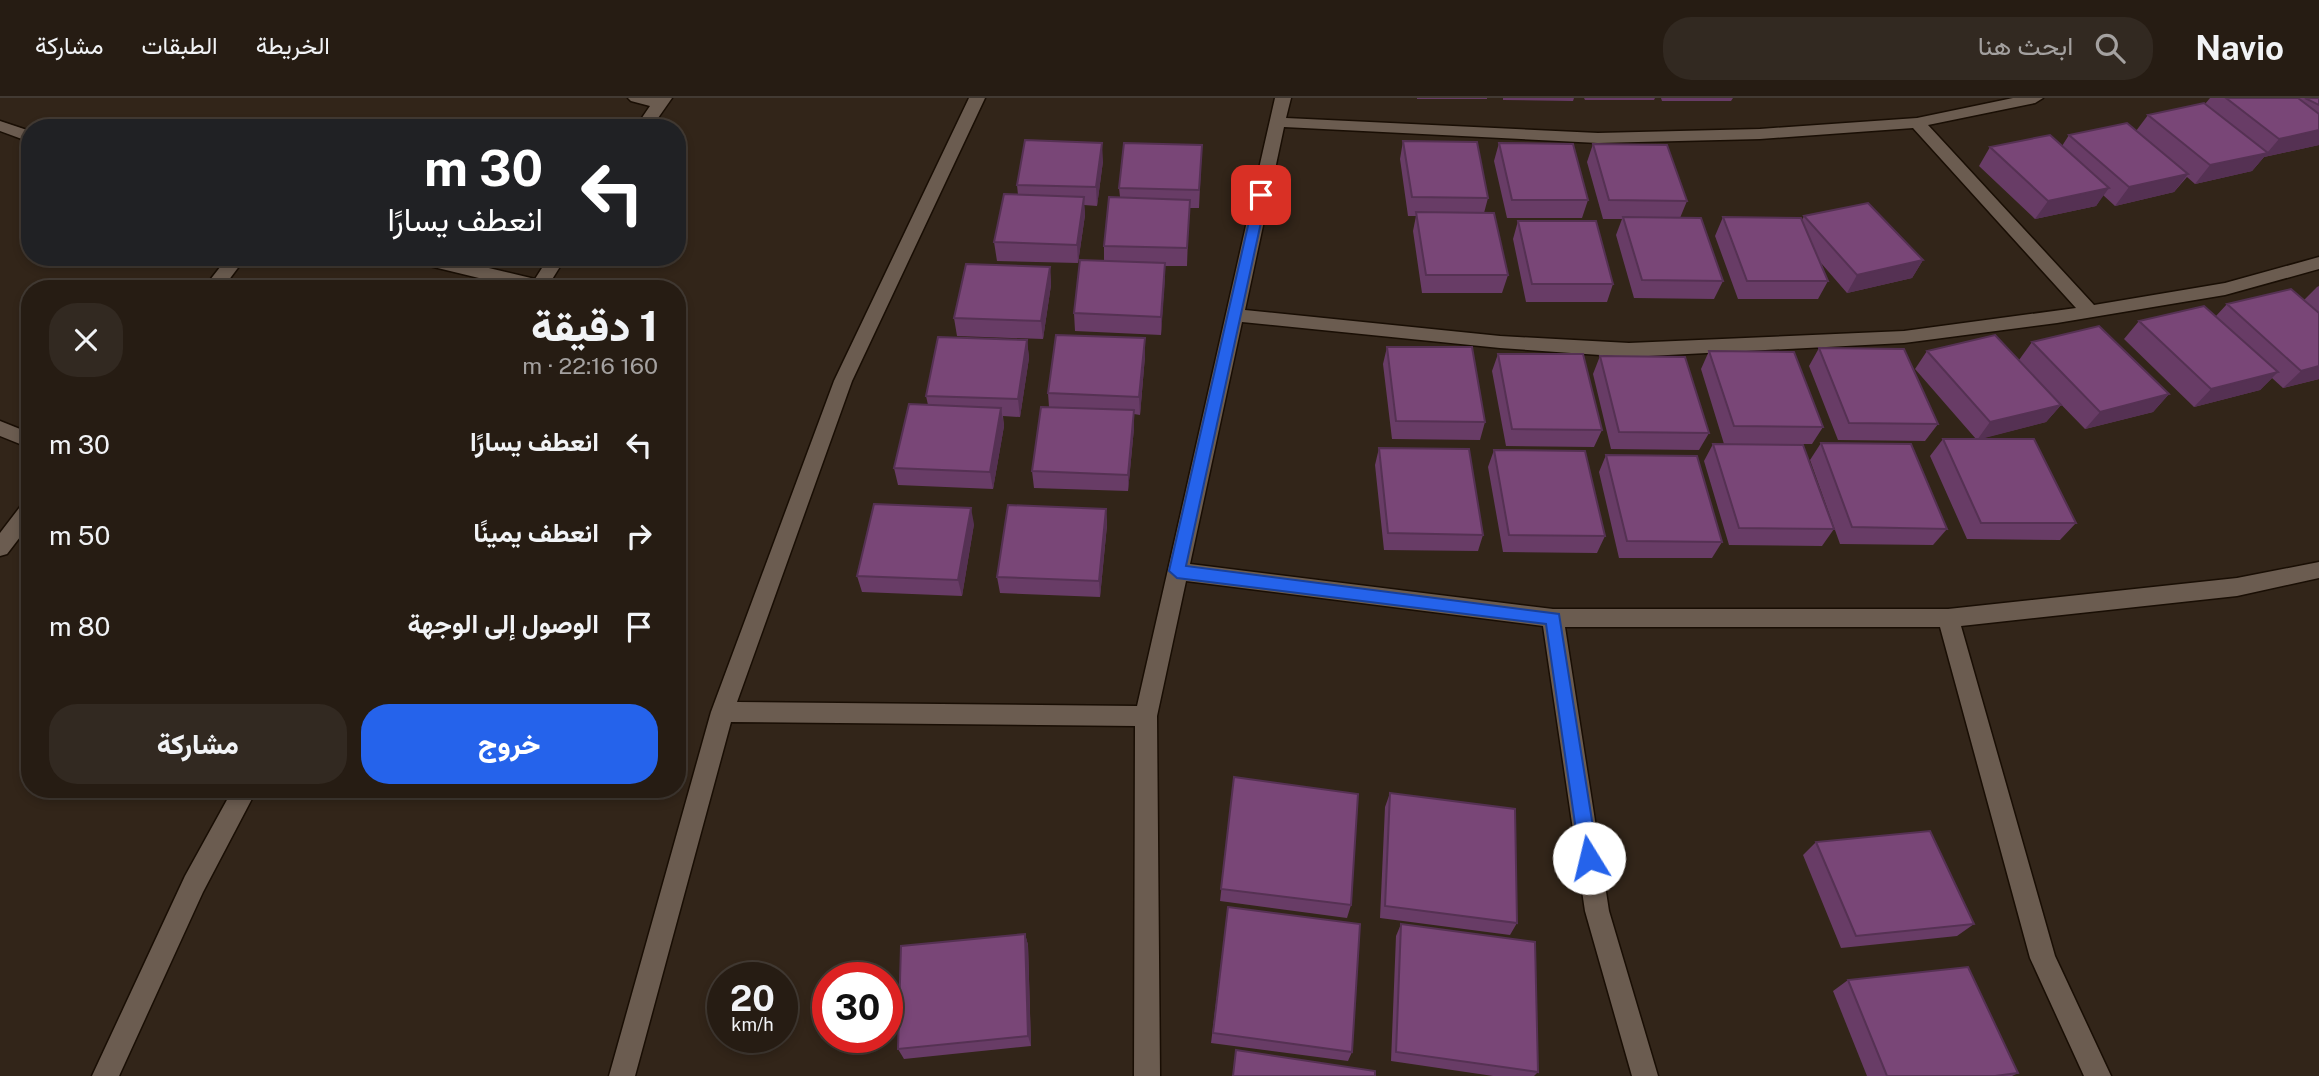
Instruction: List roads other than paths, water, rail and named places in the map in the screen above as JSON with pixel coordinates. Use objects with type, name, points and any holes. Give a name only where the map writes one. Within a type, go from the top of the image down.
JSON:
[{"type":"street","points":[[636,98],[661,101],[649,119]]},
{"type":"street","points":[[622,1076],[722,712],[843,381],[977,98]]},
{"type":"street","points":[[1147,1076],[1146,716],[1283,98]]},
{"type":"street","points":[[1277,122],[1598,138],[1760,134],[1917,123],[2035,98]]},
{"type":"street","points":[[1917,123],[2091,312]]},
{"type":"street","points":[[0,126],[21,134]]},
{"type":"street","points":[[1234,315],[1487,341],[1629,350],[1904,337],[2091,312],[2225,289],[2319,262]]},
{"type":"street","points":[[219,280],[231,266]]},
{"type":"street","points":[[453,266],[510,280]]},
{"type":"street","points":[[0,428],[21,437]]},
{"type":"street","points":[[0,548],[21,521]]},
{"type":"street","points":[[1177,571],[1553,618],[1948,618],[2237,587],[2319,570]]},
{"type":"street","points":[[1553,618],[1597,911],[1645,1076]]},
{"type":"street","points":[[1948,618],[2043,958],[2098,1076]]},
{"type":"street","points":[[722,712],[1146,716]]},
{"type":"street","points":[[105,1076],[194,884],[240,798]]}]
